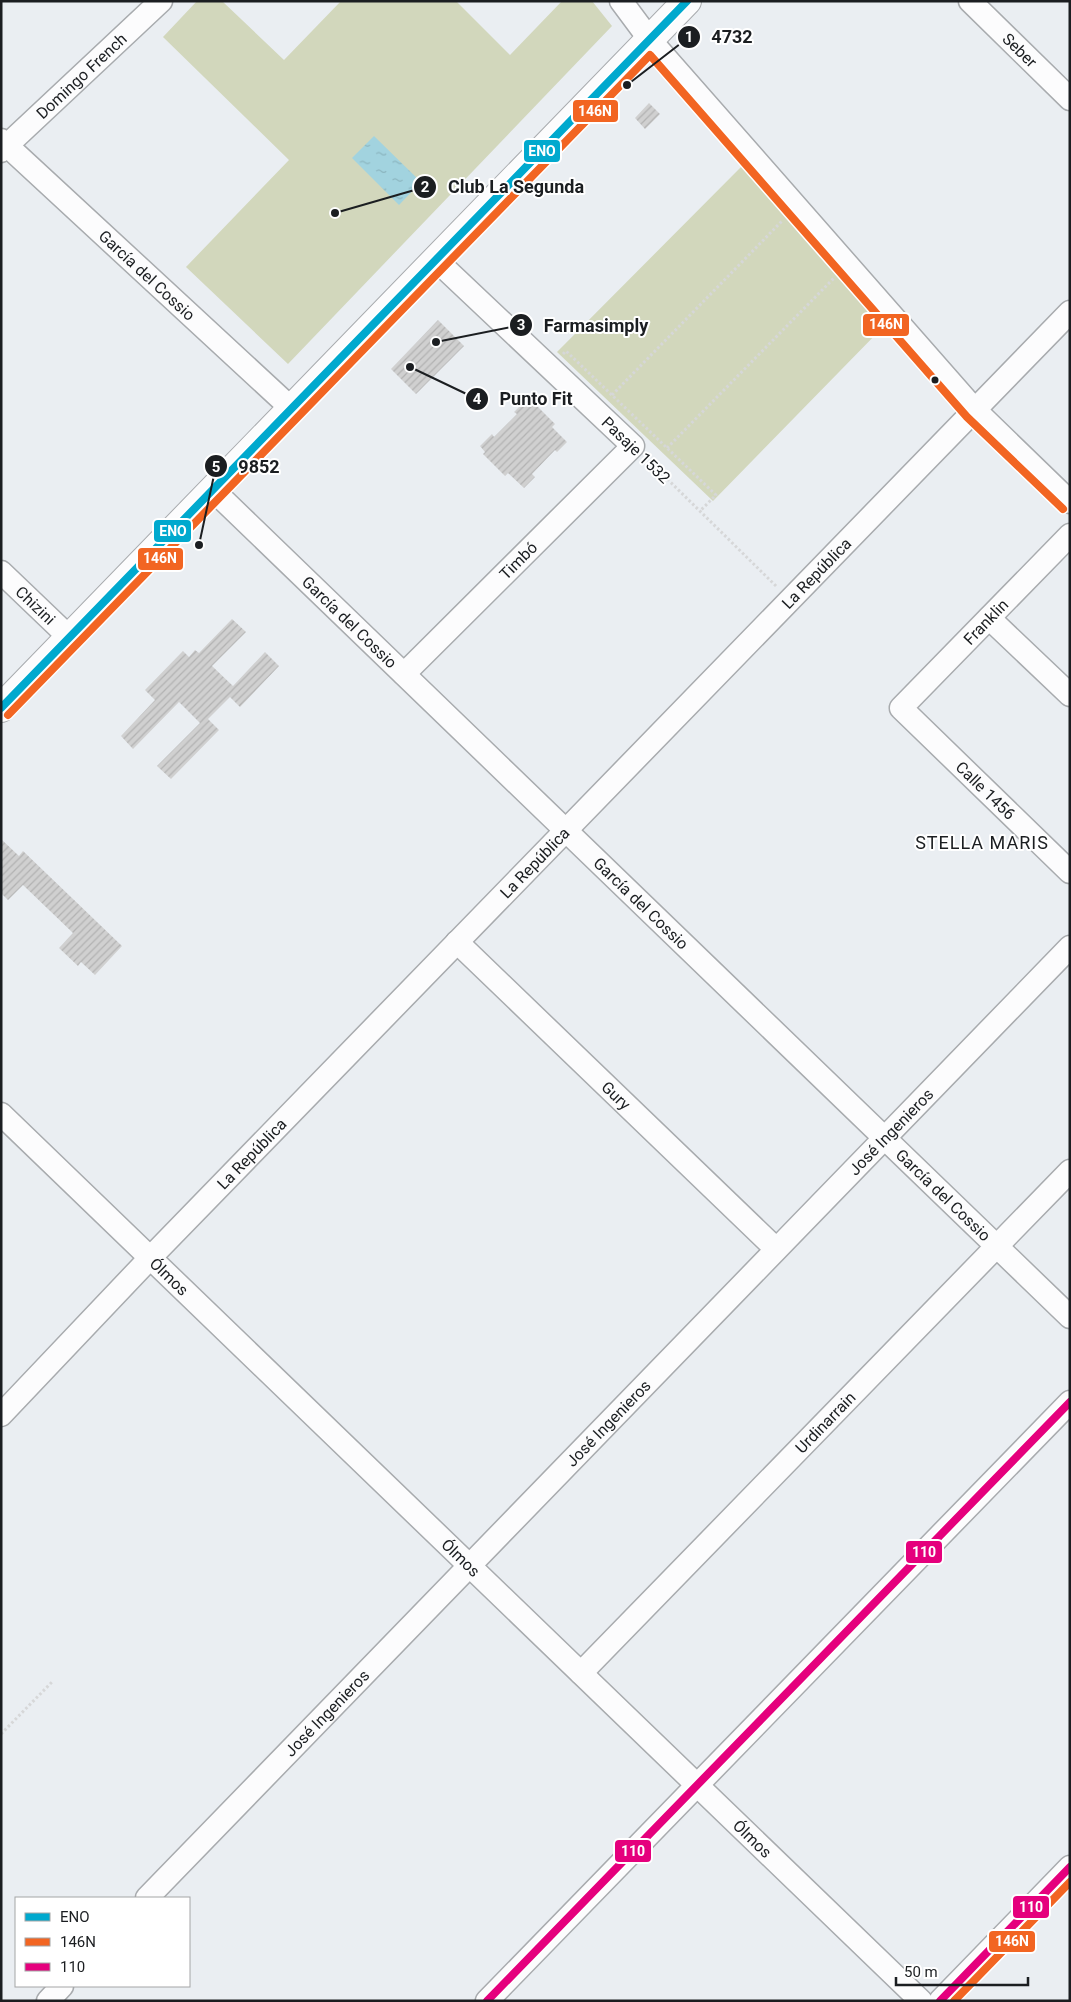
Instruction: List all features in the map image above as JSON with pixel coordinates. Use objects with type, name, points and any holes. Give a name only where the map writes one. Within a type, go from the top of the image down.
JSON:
[{"type":"main road","points":[[1,708],[687,1]]},
{"type":"street","name":"Domingo French","points":[[3,146],[162,1]]},
{"type":"street","points":[[621,1],[650,40],[975,410],[1070,502]]},
{"type":"street","name":"Seber","points":[[970,1],[1070,99]]},
{"type":"street","name":"García del Cossio","points":[[3,146],[292,409]]},
{"type":"street","name":"Pasaje 1532","points":[[436,260],[633,446]]},
{"type":"street","name":"La República","points":[[1,1414],[150,1258],[1070,312]]},
{"type":"street","name":"Timbó","points":[[404,674],[633,446]]},
{"type":"street","name":"García del Cossio","points":[[213,490],[1070,1317]]},
{"type":"street","name":"Franklin","points":[[901,708],[1070,535]]},
{"type":"street","name":"Chizini","points":[[1,572],[70,638]]},
{"type":"street","points":[[989,618],[1070,695]]},
{"type":"street","name":"Calle 1456","points":[[901,708],[1070,872]]},
{"type":"street","name":"Gury","points":[[457,942],[776,1249]]},
{"type":"street","name":"José Ingenieros","points":[[148,1897],[1070,947]]},
{"type":"street","name":"Ólmos","points":[[1,1114],[921,2001]]},
{"type":"street","name":"Urdinarrain","points":[[581,1673],[1070,1171]]},
{"type":"street","points":[[487,2001],[1070,1402]]},
{"type":"street","points":[[940,2001],[1070,1867]]},
{"type":"street","points":[[48,2001],[61,1987]]},
{"type":"path","points":[[612,395],[784,220]]},
{"type":"path","points":[[667,448],[848,265]]},
{"type":"path","name":"Pasaje 1532","points":[[633,446],[791,600]]},
{"type":"path","points":[[1,1734],[52,1682]]},
{"type":"green space","points":[[197,1],[222,1],[284,60],[341,1],[456,1],[510,55],[562,1],[592,1],[612,26],[288,364],[186,267],[289,160],[163,37]]},
{"type":"green space","points":[[742,166],[883,327],[713,501],[557,352]]},
{"type":"water","points":[[374,136],[421,182],[399,205],[352,158]]},
{"type":"building","points":[[649,103],[660,114],[645,129],[635,118]]},
{"type":"building","points":[[438,320],[464,346],[416,394],[391,369]]},
{"type":"building","points":[[527,399],[532,404],[534,403],[555,424],[552,427],[567,442],[557,452],[555,450],[532,474],[535,477],[524,488],[508,473],[505,476],[483,454],[485,452],[480,446],[492,434],[494,437],[517,414],[514,412]]},
{"type":"building","points":[[232,619],[246,632],[212,666],[233,686],[265,652],[279,666],[240,707],[230,697],[208,719],[219,730],[171,779],[157,766],[200,723],[179,702],[133,749],[121,736],[155,700],[145,690],[183,651],[189,657],[195,650],[199,653]]},
{"type":"building","points":[[1,839],[19,856],[23,851],[122,946],[95,975],[81,962],[78,966],[59,948],[73,933],[23,885],[8,900],[1,893]]},
{"type":"transit line","name":"ENO","points":[[1,708],[687,1]]},
{"type":"transit line","name":"146N","points":[[8,715],[650,55],[967,417],[1063,509]]},
{"type":"transit line","name":"110","points":[[487,2001],[1070,1402]]},
{"type":"transit line","name":"110","points":[[940,2001],[1070,1867]]},
{"type":"transit line","name":"146N","points":[[954,2001],[1070,1882]]},
{"type":"place","name":"4732","points":[[627,85]]},
{"type":"place","name":"Club La Segunda","points":[[335,213]]},
{"type":"place","name":"Farmasimply","points":[[436,342]]},
{"type":"place","name":"Punto Fit","points":[[410,367]]},
{"type":"place","name":"9852","points":[[199,545]]},
{"type":"district","name":"STELLA MARIS","points":[[982,842]]}]
